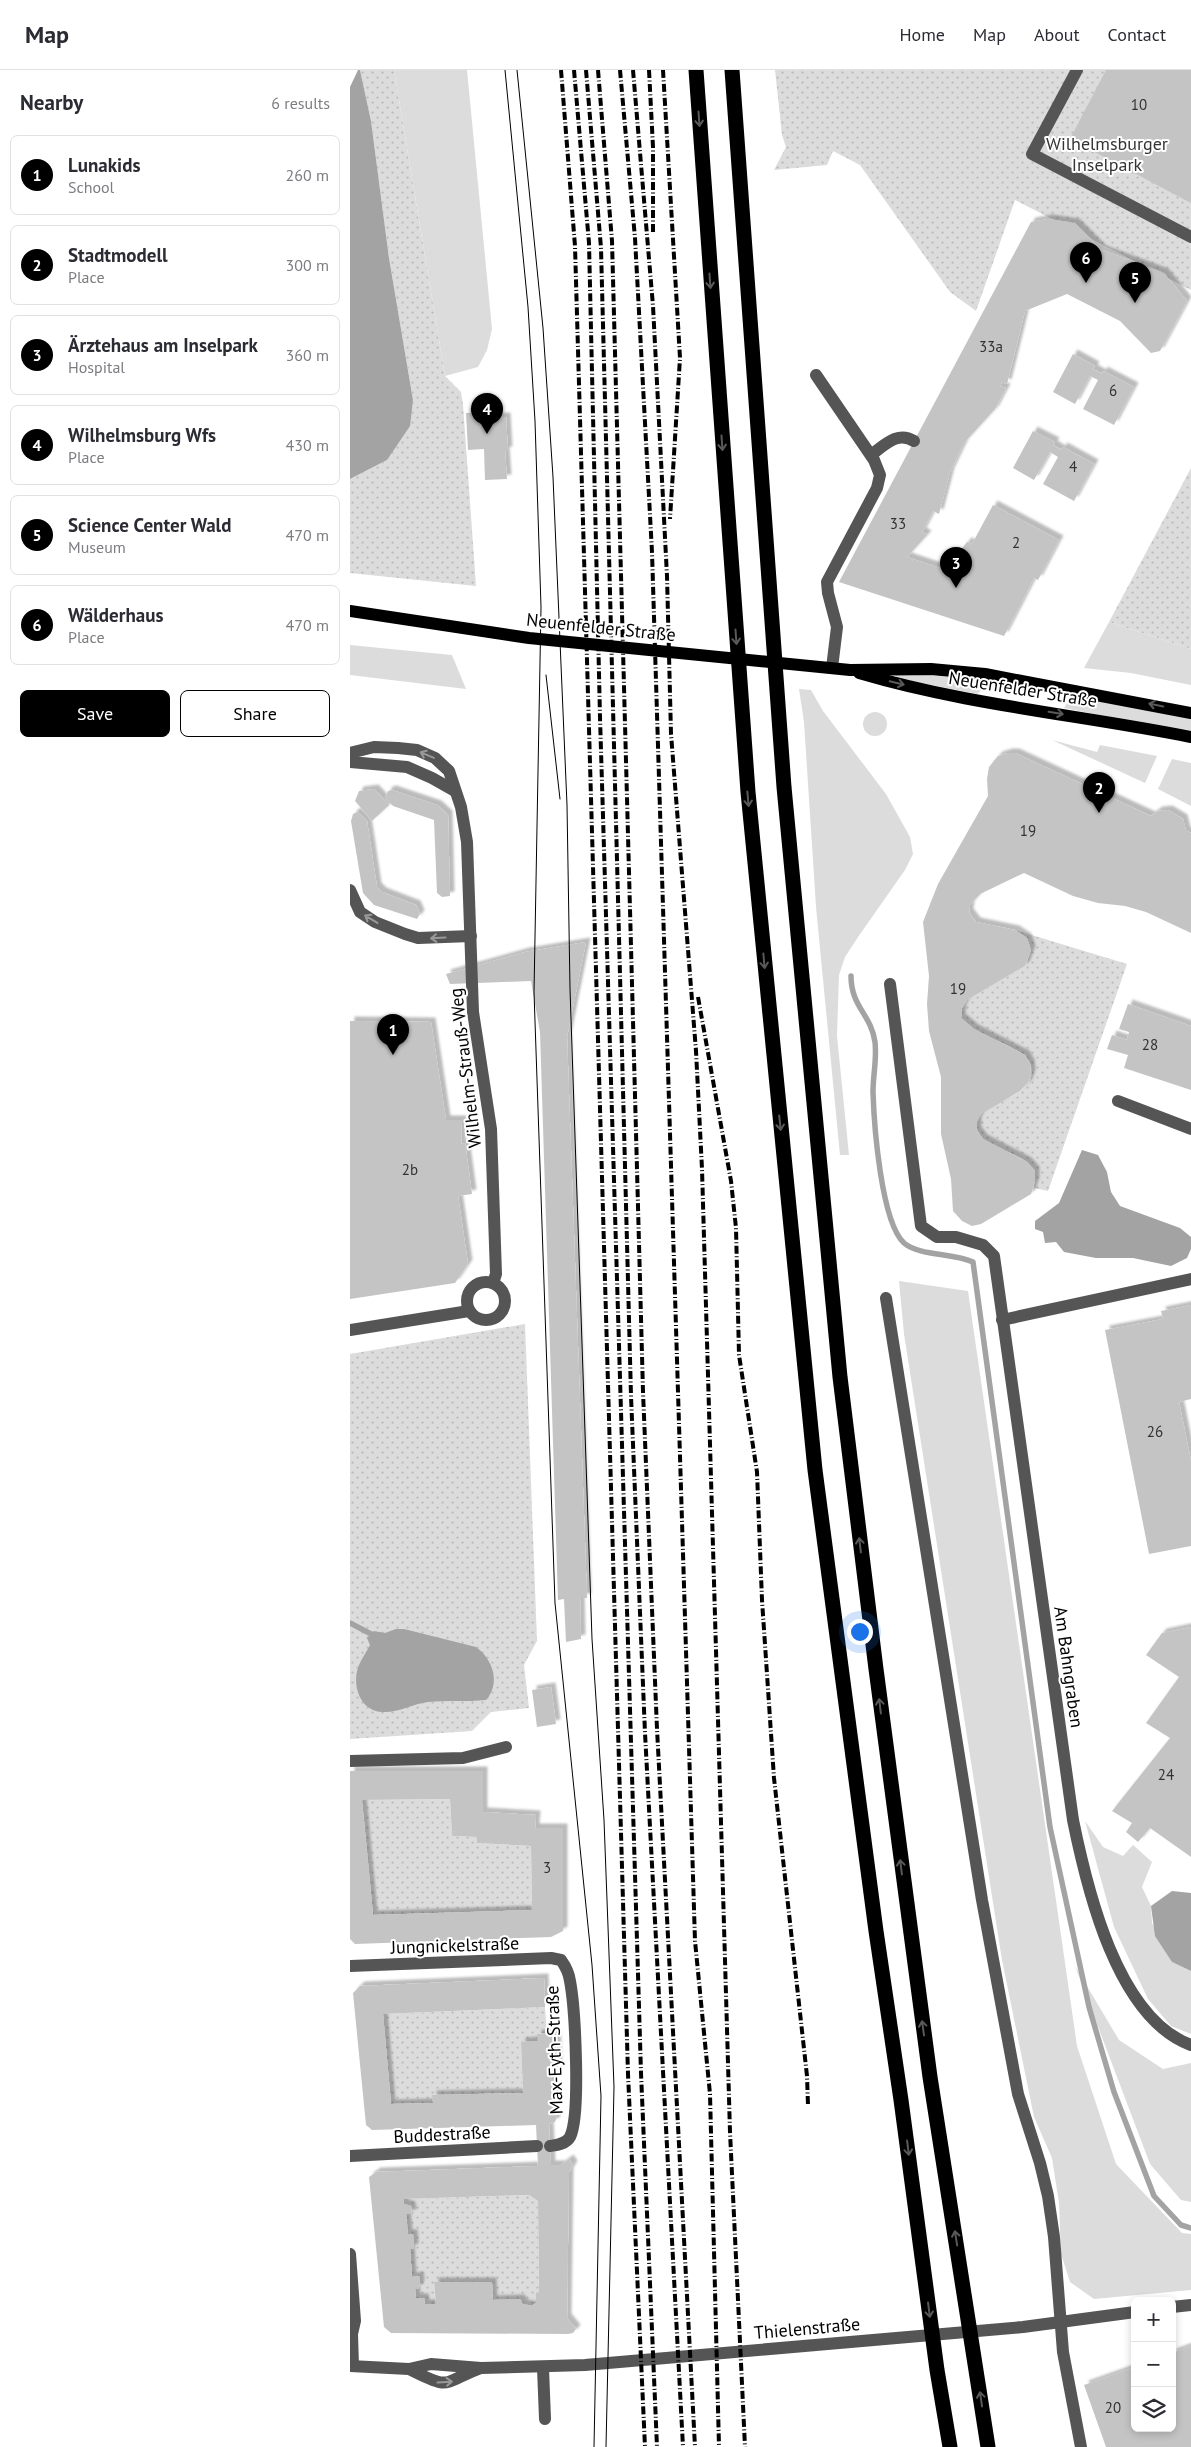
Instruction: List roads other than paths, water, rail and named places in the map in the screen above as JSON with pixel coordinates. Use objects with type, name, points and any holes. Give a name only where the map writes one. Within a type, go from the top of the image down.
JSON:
[{"type":"highway","points":[[696,70],[748,792],[815,1470],[876,1931],[901,2100],[937,2370],[950,2447]]},
{"type":"highway","points":[[732,70],[784,787],[840,1376],[927,2058],[988,2447]]},
{"type":"main road","name":"Neuenfelder Straße","points":[[350,611],[468,630],[807,666],[850,670],[925,668],[985,674],[1191,712]]},
{"type":"main road","name":"Neuenfelder Straße","points":[[850,670],[931,692],[1123,723],[1191,737]]},
{"type":"street","points":[[1078,70],[1032,154],[1191,237]]},
{"type":"street","points":[[818,379],[879,468],[878,484],[829,577],[828,592],[837,627],[832,668]]},
{"type":"street","points":[[871,455],[894,438],[903,436],[914,440]]},
{"type":"street","name":"Wilhelm-Strauß-Weg","points":[[350,753],[374,747],[403,748],[424,753],[444,765],[449,771],[462,807],[465,824],[473,1012],[491,1129],[496,1274],[493,1283]]},
{"type":"street","points":[[350,762],[407,767],[455,791]]},
{"type":"street","points":[[350,890],[360,912],[375,922],[405,934],[418,938],[471,936]]},
{"type":"street","name":"Am Bahngraben","points":[[890,984],[921,1226],[936,1237],[956,1237],[983,1245],[994,1256],[1072,1810],[1086,1880],[1099,1924],[1121,1970],[1150,2018],[1169,2035],[1191,2045]]},
{"type":"street","points":[[1118,1101],[1191,1129]]},
{"type":"street","points":[[1002,1320],[1191,1279]]},
{"type":"street","points":[[350,1330],[469,1311],[481,1320],[496,1317],[501,1312],[505,1299],[499,1286],[485,1281],[471,1288],[467,1295],[469,1311]]},
{"type":"street","points":[[886,1298],[982,1900],[1018,2094],[1040,2163],[1048,2196],[1054,2237],[1060,2322],[1081,2447]]},
{"type":"street","points":[[350,1761],[463,1758],[506,1747]]},
{"type":"street","name":"Jungnickelstraße","points":[[350,1966],[551,1958],[561,1960]]},
{"type":"street","name":"Max-Eyth-Straße","points":[[550,2146],[561,2144],[569,2139],[574,2125],[576,2099],[573,2005],[570,1980],[561,1960]]},
{"type":"street","name":"Buddestraße","points":[[350,2156],[537,2146]]},
{"type":"street","points":[[350,2254],[356,2321],[352,2334],[352,2366]]},
{"type":"street","points":[[1176,2307],[1191,2305]]},
{"type":"street","name":"Thielenstraße","points":[[352,2366],[410,2369],[431,2364],[481,2368],[543,2368],[1023,2327],[1131,2313]]},
{"type":"street","name":"Thielenstraße","points":[[410,2369],[431,2381],[446,2383],[481,2368]]},
{"type":"street","points":[[543,2368],[545,2419]]},
{"type":"waterway","points":[[851,976],[854,995],[870,1024],[875,1042],[876,1055],[873,1092],[877,1148],[884,1194],[896,1232],[904,1243],[910,1247],[973,1262],[1050,1827],[1089,2007],[1114,2092],[1154,2196],[1181,2225],[1191,2228]]},
{"type":"waterway","points":[[350,1623],[371,1634]]},
{"type":"tram line","points":[[505,70],[528,307],[535,421],[541,607],[534,992],[555,1603],[592,1965],[601,2096],[594,2447]]},
{"type":"tram line","points":[[517,70],[543,328],[553,477],[567,805],[570,989],[592,1639],[604,1820],[614,2087],[606,2447]]},
{"type":"tram line","points":[[546,675],[560,799]]},
{"type":"railway","points":[[561,70],[575,246],[628,2074],[645,2447]]},
{"type":"railway","points":[[574,70],[589,243],[600,717],[641,2073],[657,2447]]},
{"type":"railway","points":[[586,70],[601,248],[631,1396],[645,1733],[683,2447]]},
{"type":"railway","points":[[598,70],[612,241],[643,1392],[657,1729],[695,2447]]},
{"type":"railway","points":[[620,70],[635,238],[652,552],[695,1941],[710,2094],[719,2447]]},
{"type":"railway","points":[[633,70],[653,306],[667,576],[671,734],[696,1051],[702,1169],[730,2132],[745,2447]]},
{"type":"railway","points":[[649,70],[653,147],[653,233]]},
{"type":"railway","points":[[663,70],[680,358],[670,519]]},
{"type":"railway","points":[[698,997],[731,1181],[736,1228],[739,1355],[757,1472],[762,1600],[774,1778],[807,2076],[808,2105]]},
{"type":"place","name":"Wälderhaus","points":[[1086,283]]},
{"type":"place","name":"Science Center Wald","points":[[1135,303]]},
{"type":"place","name":"Wilhelmsburg Wfs","points":[[487,434]]},
{"type":"place","name":"Ärztehaus am Inselpark","points":[[956,588]]},
{"type":"place","name":"Stadtmodell","points":[[1099,813]]},
{"type":"place","name":"Lunakids","points":[[393,1055]]},
{"type":"park label","name":"Wilhelmsburger Inselpark","points":[[1107,153]]}]
